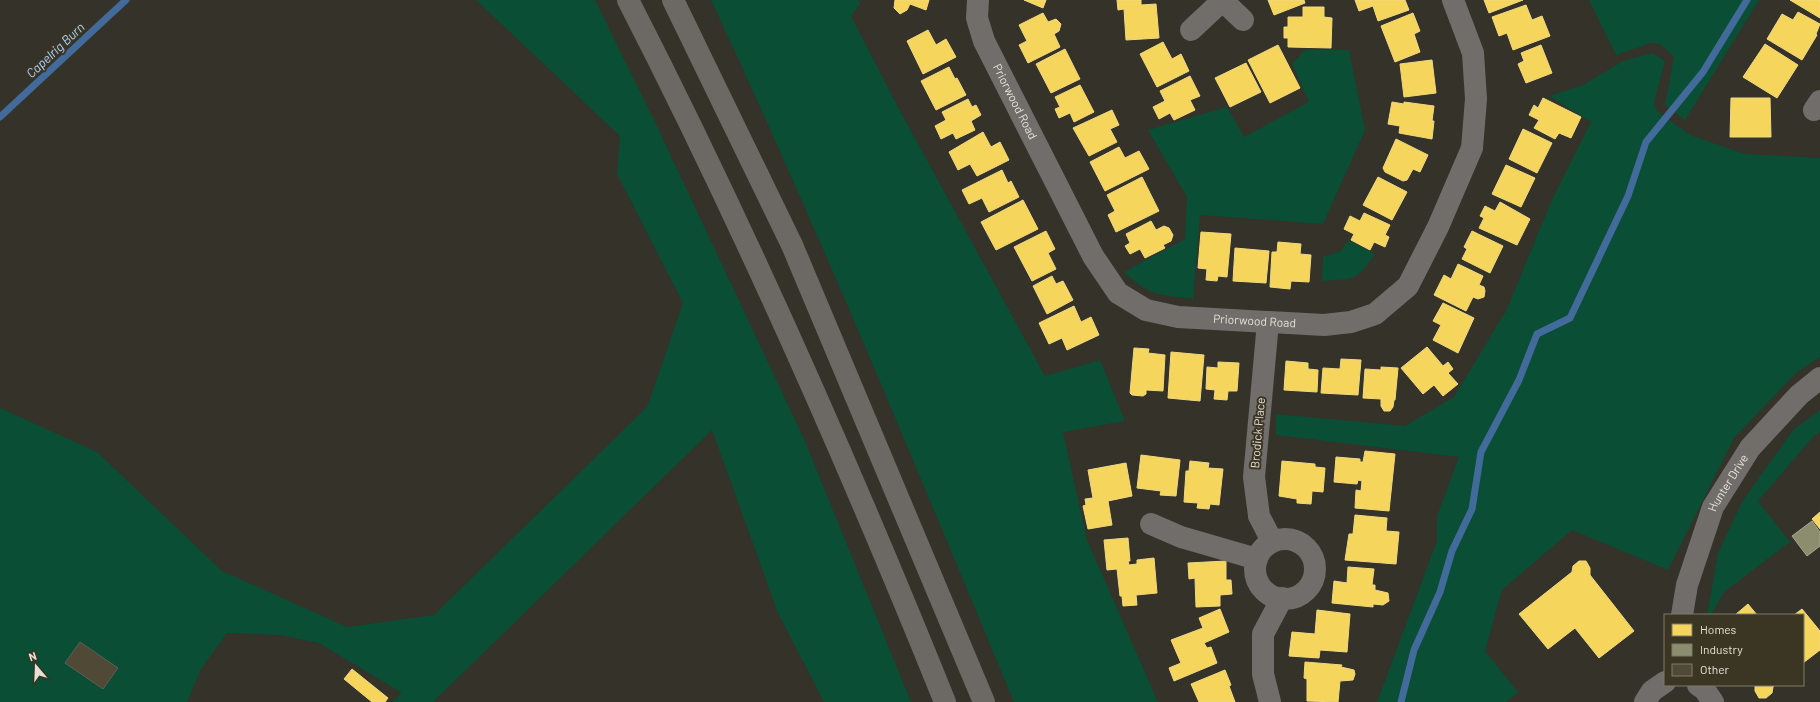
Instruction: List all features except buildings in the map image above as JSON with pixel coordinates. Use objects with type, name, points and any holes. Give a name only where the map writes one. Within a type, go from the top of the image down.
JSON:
[{"type":"highway","points":[[628,0],[680,100],[819,402],[883,551],[945,702]]},
{"type":"highway","points":[[673,0],[792,245],[984,702]]},
{"type":"street","name":"Priorwood Road","points":[[978,0],[978,18],[984,41],[1093,256],[1118,293],[1146,310],[1178,317],[1324,325],[1351,322],[1375,314],[1408,286],[1438,227],[1472,148],[1476,99],[1473,53],[1453,0]]},
{"type":"street","points":[[1191,30],[1222,0],[1243,20]]},
{"type":"street","name":"Brodick Place","points":[[1268,322],[1254,477],[1259,516],[1272,542]]},
{"type":"street","name":"Hunter Drive","points":[[1682,614],[1687,585],[1713,507],[1750,448],[1798,395],[1820,378]]},
{"type":"street","points":[[1151,524],[1181,537],[1257,559]]},
{"type":"street","points":[[1282,539],[1296,541],[1308,550],[1313,559],[1315,569],[1313,578],[1308,587],[1301,594],[1292,598],[1272,596],[1264,591],[1258,583],[1255,574],[1257,559],[1264,547],[1272,542],[1282,539]]},
{"type":"street","points":[[1270,702],[1263,674],[1263,634],[1282,598]]},
{"type":"street","points":[[1645,702],[1652,691],[1664,683]]},
{"type":"street","points":[[1700,686],[1704,689],[1713,702]]},
{"type":"green space","points":[[476,0],[595,0],[655,122],[804,439],[911,702],[824,702],[778,613],[712,430],[433,702],[392,702],[402,693],[319,643],[280,635],[227,633],[201,669],[187,702],[0,702],[0,408],[97,452],[222,571],[347,627],[434,615],[647,407],[683,303],[617,174],[620,136]]},
{"type":"green space","points":[[711,0],[858,0],[860,4],[851,16],[899,109],[1045,376],[1100,360],[1125,421],[1063,432],[1087,540],[1158,702],[1014,702],[904,438],[790,174]]},
{"type":"green space","points":[[1589,0],[1759,0],[1685,120],[1665,105],[1674,57],[1660,44],[1651,43],[1616,55]]},
{"type":"green space","points":[[1305,50],[1349,50],[1365,130],[1323,224],[1200,215],[1193,299],[1163,295],[1141,286],[1124,272],[1185,239],[1187,197],[1148,130],[1227,107],[1244,137],[1309,102],[1292,64]]},
{"type":"green space","points":[[1652,53],[1665,61],[1654,102],[1657,111],[1690,135],[1745,154],[1820,158],[1820,357],[1796,373],[1734,438],[1668,570],[1572,530],[1502,590],[1485,651],[1518,692],[1506,702],[1377,702],[1437,541],[1437,516],[1459,457],[1276,435],[1276,414],[1405,426],[1454,397],[1507,309],[1551,202],[1591,122],[1549,96],[1583,85],[1623,61]]},
{"type":"green space","points":[[1349,240],[1375,254],[1364,269],[1354,277],[1341,280],[1322,281],[1323,257],[1341,251]]},
{"type":"green space","points":[[1820,410],[1820,432],[1813,437],[1758,501],[1790,542],[1724,592],[1712,614],[1707,614],[1718,553],[1742,502],[1793,430]]},
{"type":"waterway","name":"Capelrig Burn","points":[[0,117],[126,0]]},
{"type":"waterway","points":[[1401,702],[1414,650],[1440,592],[1452,551],[1472,509],[1481,452],[1519,380],[1537,334],[1570,318],[1628,196],[1646,142],[1703,72],[1747,0]]}]
